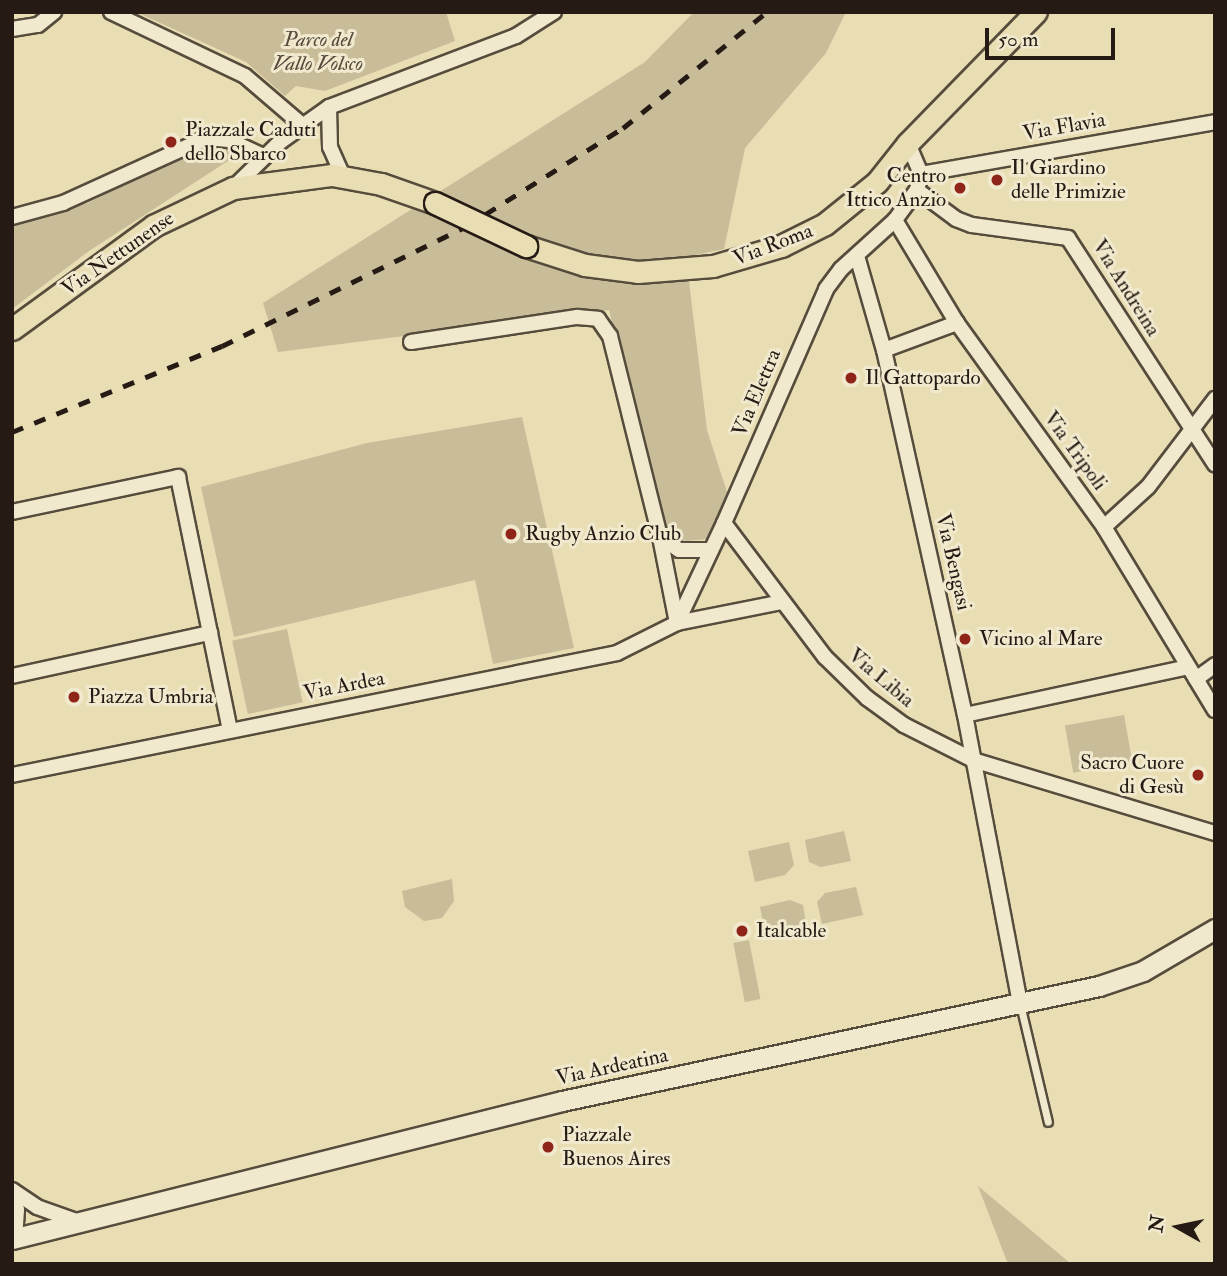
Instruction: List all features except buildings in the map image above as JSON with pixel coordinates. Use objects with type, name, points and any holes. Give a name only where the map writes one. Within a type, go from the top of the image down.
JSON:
[{"type":"main road","name":"Via Roma","points":[[435,203],[526,246],[585,265],[638,272],[749,259],[825,224],[877,181],[908,143],[1036,12]]},
{"type":"main road","name":"Via Nettunense","points":[[12,330],[153,226],[233,188],[307,176],[343,176],[435,203]]},
{"type":"main road","name":"Via Ardeatina","points":[[13,1238],[562,1101],[1020,1003],[1135,974],[1215,929]]},
{"type":"street","points":[[12,29],[33,27],[54,12]]},
{"type":"street","points":[[111,12],[244,76],[301,124]]},
{"type":"street","points":[[233,188],[301,124],[329,107],[516,36],[554,12]]},
{"type":"street","points":[[329,107],[330,147],[343,176]]},
{"type":"street","name":"Via Flavia","points":[[920,174],[1215,122]]},
{"type":"street","points":[[12,217],[63,203],[206,138],[229,140],[264,156]]},
{"type":"street","points":[[857,256],[895,220],[917,190],[920,174],[908,143]]},
{"type":"street","name":"Via Andreina","points":[[917,190],[964,222],[1068,238],[1191,431],[1215,464]]},
{"type":"street","name":"Via Tripoli","points":[[895,220],[957,323],[1104,527],[1215,710]]},
{"type":"street","name":"Via Elettra","points":[[677,623],[831,282],[857,256]]},
{"type":"street","name":"Via Bengasi","points":[[857,256],[884,350],[965,715],[1020,1003]]},
{"type":"street","points":[[411,342],[577,317],[598,319],[610,336],[660,537],[677,623],[782,603]]},
{"type":"street","points":[[884,350],[957,323]]},
{"type":"street","points":[[1104,527],[1148,487],[1215,399]]},
{"type":"street","points":[[12,512],[178,477],[230,730]]},
{"type":"street","name":"Via Libia","points":[[724,523],[825,657],[867,698],[916,733],[973,760],[1215,833]]},
{"type":"street","points":[[660,537],[679,550],[711,550]]},
{"type":"street","name":"Via Ardea","points":[[12,775],[607,656],[640,645],[677,623]]},
{"type":"street","points":[[12,676],[210,633]]},
{"type":"street","points":[[965,715],[1192,673],[1215,665]]},
{"type":"street","points":[[13,1191],[37,1207],[80,1222]]},
{"type":"street","points":[[13,1191],[18,1210],[13,1238]]},
{"type":"lane","points":[[1020,1003],[1048,1122]]},
{"type":"green space","name":"Parco del Vallo Volsco","points":[[136,12],[446,12],[455,41],[325,91],[296,86],[285,96],[246,62]]},
{"type":"green space","points":[[694,12],[846,12],[826,53],[745,148],[724,249],[686,257],[707,430],[727,492],[708,539],[686,541],[664,531],[609,310],[278,352],[263,303],[645,62]]},
{"type":"green space","points":[[193,148],[231,149],[234,157],[89,251],[12,309],[12,223],[29,221],[84,199],[86,204]]},
{"type":"green space","points":[[522,417],[574,648],[493,664],[475,580],[234,637],[201,487],[367,443]]},
{"type":"green space","points":[[287,629],[303,702],[248,714],[232,641]]},
{"type":"green space","points":[[1124,715],[1132,762],[1073,773],[1065,725]]},
{"type":"green space","points":[[844,831],[851,861],[821,867],[809,862],[805,840]]},
{"type":"green space","points":[[789,842],[794,865],[785,875],[755,882],[748,851]]},
{"type":"green space","points":[[452,879],[454,901],[442,918],[424,921],[405,907],[402,891]]},
{"type":"green space","points":[[856,887],[863,915],[822,924],[817,902],[825,893]]},
{"type":"green space","points":[[790,900],[803,905],[807,928],[766,937],[760,907]]},
{"type":"green space","points":[[749,940],[760,999],[745,1002],[733,943]]},
{"type":"green space","points":[[978,1186],[1070,1263],[1098,1264],[1008,1264]]},
{"type":"railway","points":[[12,432],[222,346],[465,227],[623,128],[767,12]]},
{"type":"place","name":"Piazzale Caduti dello Sbarco","points":[[171,142]]},
{"type":"place","name":"Il Giardino delle Primizie","points":[[997,180]]},
{"type":"place","name":"Centro Ittico Anzio","points":[[960,188]]},
{"type":"place","name":"Il Gattopardo","points":[[851,378]]},
{"type":"place","name":"Rugby Anzio Club","points":[[511,534]]},
{"type":"place","name":"Vicino al Mare","points":[[965,639]]},
{"type":"place","name":"Piazza Umbria","points":[[74,697]]},
{"type":"place","name":"Sacro Cuore di Gesù","points":[[1198,775]]},
{"type":"place","name":"Italcable","points":[[742,931]]},
{"type":"place","name":"Piazzale Buenos Aires","points":[[548,1147]]}]
